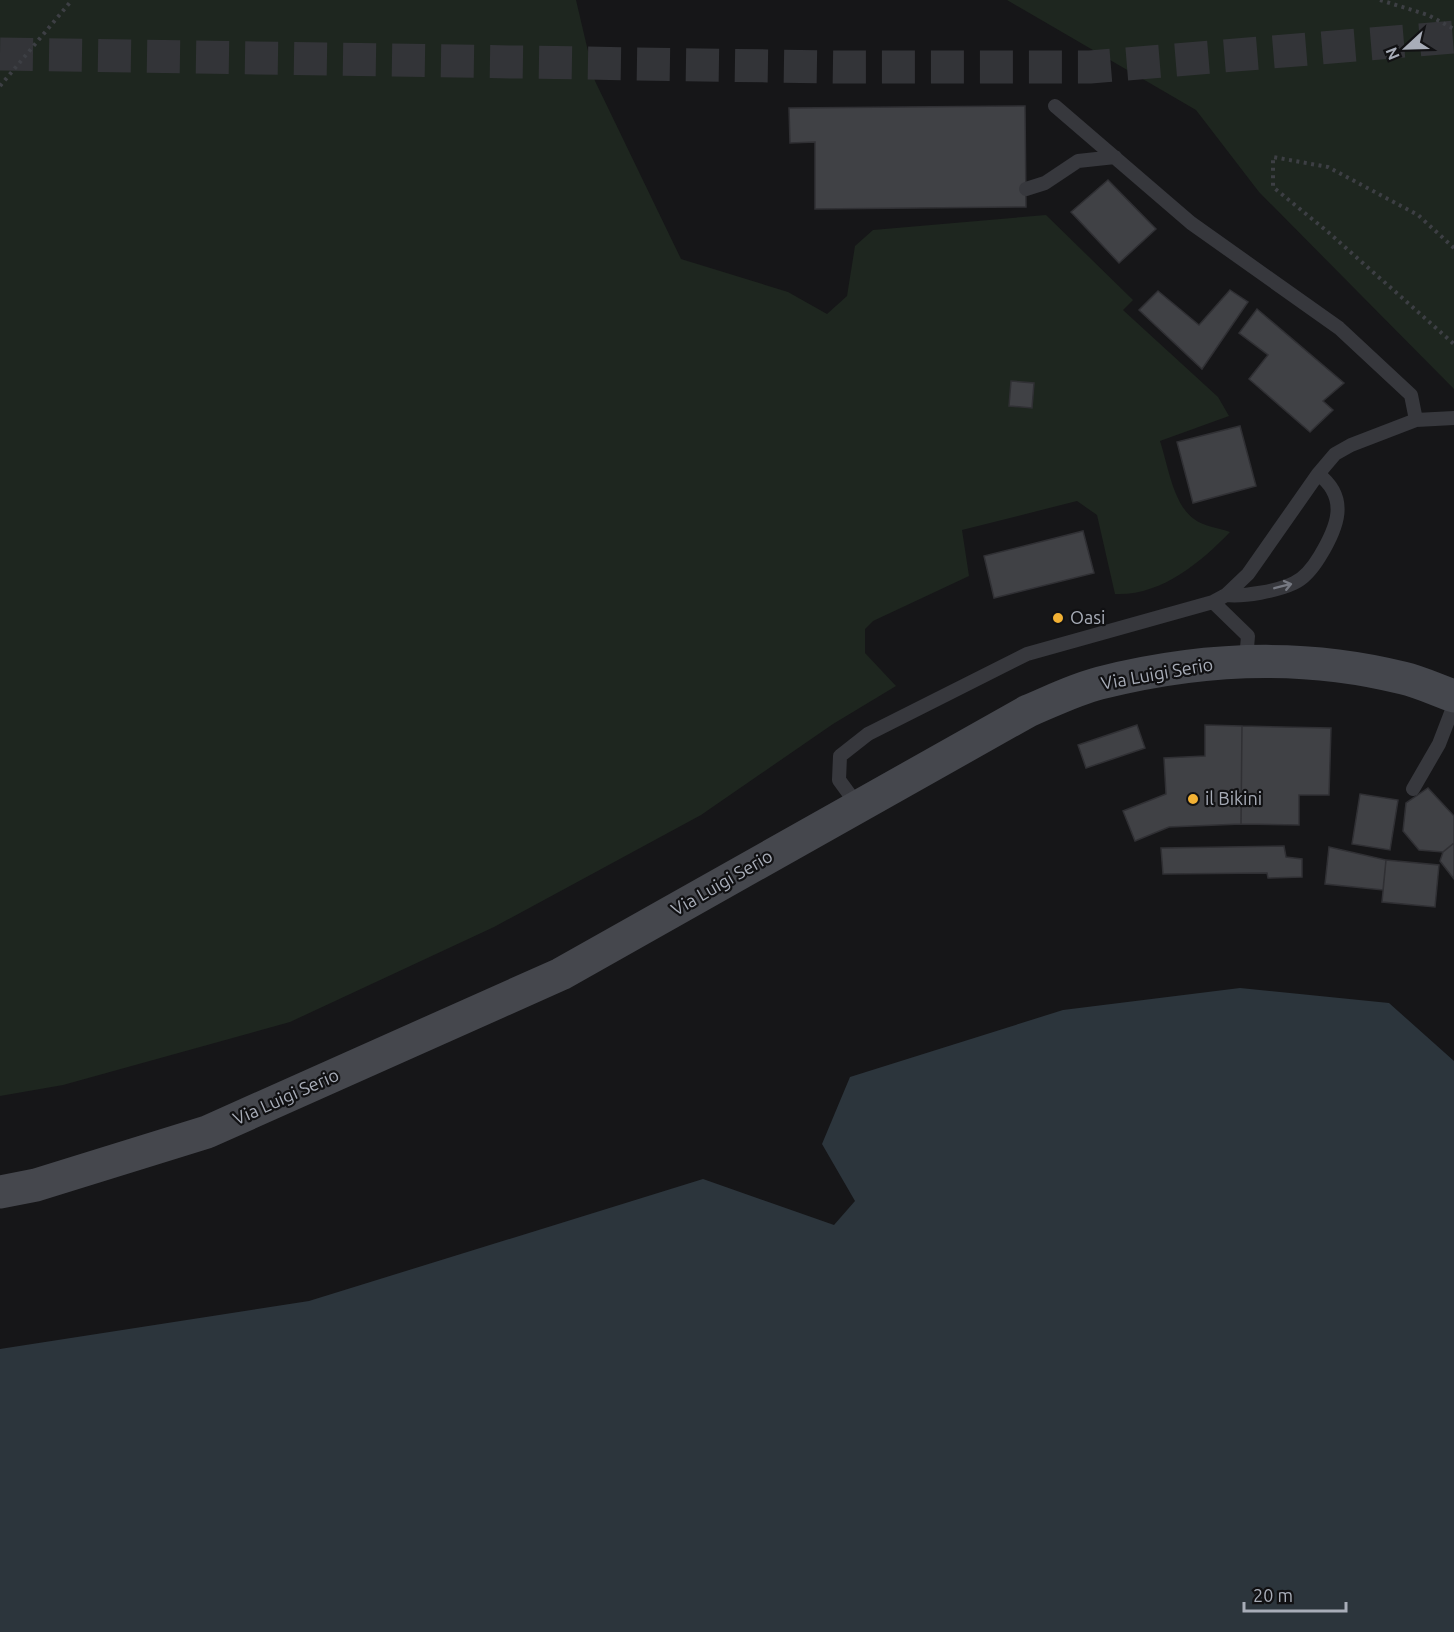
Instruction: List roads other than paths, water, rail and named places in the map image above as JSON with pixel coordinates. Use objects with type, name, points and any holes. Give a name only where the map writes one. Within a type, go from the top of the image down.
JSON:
[{"type":"main road","name":"Via Luigi Serio","points":[[0,1191],[36,1185],[207,1132],[561,974],[1028,711],[1098,683],[1172,668],[1246,660],[1352,667],[1405,678],[1454,696]]},
{"type":"lane","points":[[1055,106],[1191,223],[1339,328],[1411,395],[1416,420]]},
{"type":"lane","points":[[1026,189],[1045,183],[1078,161],[1115,157]]},
{"type":"lane","points":[[1219,598],[1248,574],[1264,555],[1318,474],[1335,454],[1351,445],[1416,420],[1454,418]]},
{"type":"lane","points":[[858,806],[839,780],[840,756],[868,734],[1027,654],[1219,598],[1240,597],[1295,583],[1313,567],[1335,530],[1338,507],[1330,483],[1318,474]]},
{"type":"lane","points":[[1219,598],[1248,636],[1246,660]]},
{"type":"lane","points":[[1413,789],[1439,744],[1454,705]]},
{"type":"tunnel","points":[[0,54],[838,67],[1090,67],[1454,37]]},
{"type":"place","name":"Oasi","points":[[1058,618]]},
{"type":"place","name":"il Bikini","points":[[1193,799]]}]
